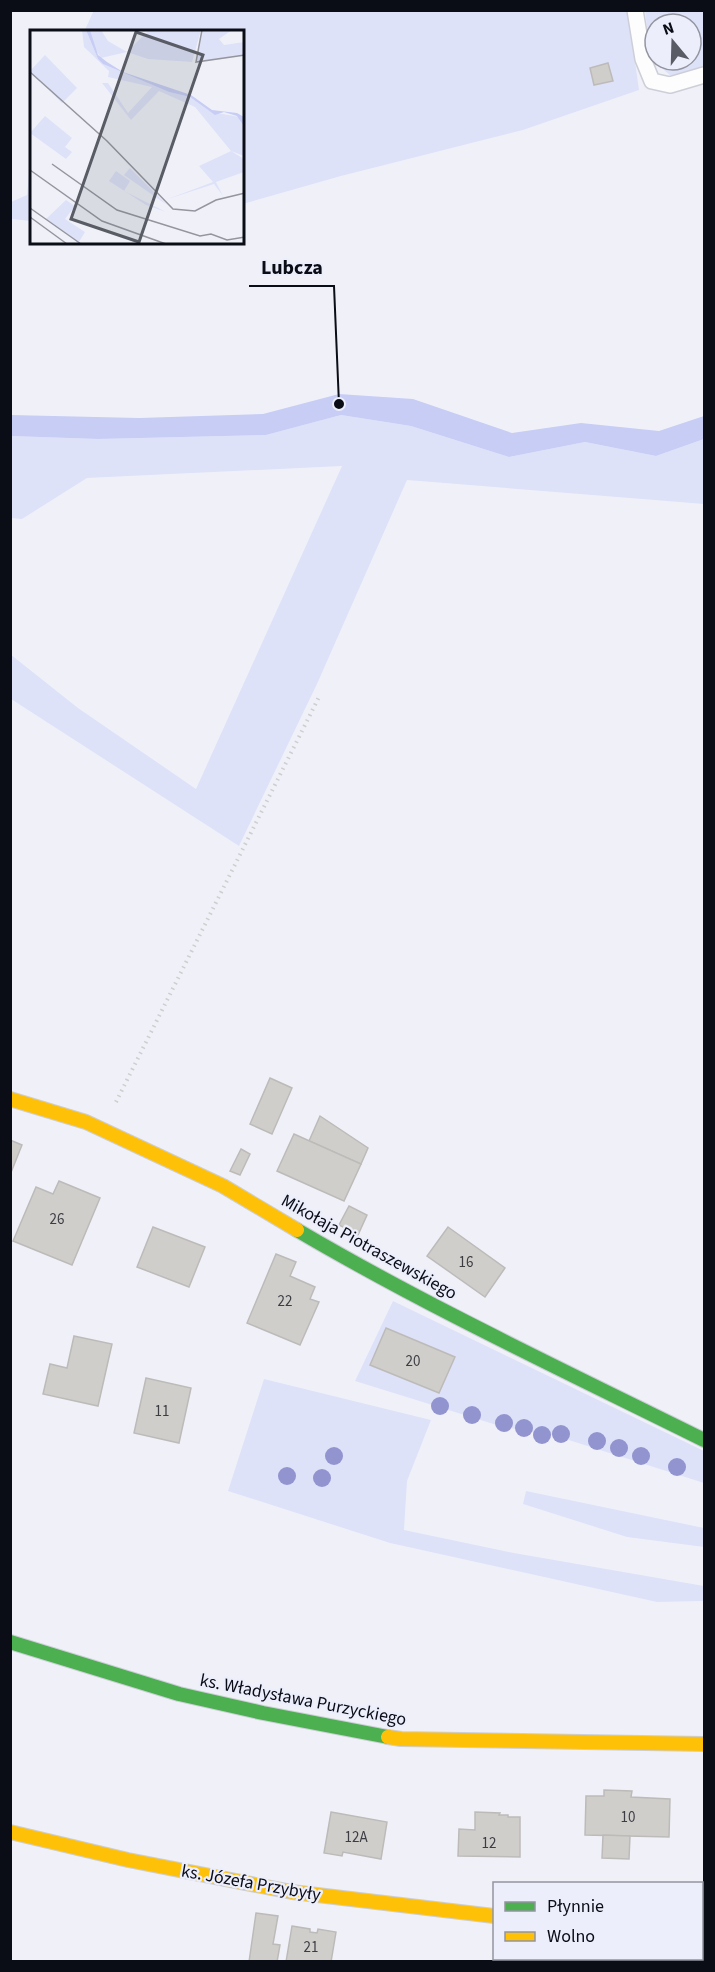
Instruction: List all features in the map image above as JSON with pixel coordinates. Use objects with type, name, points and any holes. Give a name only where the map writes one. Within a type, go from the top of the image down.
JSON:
[{"type":"street","name":"Mikołaja Piotraszewskiego","points":[[10,1099],[86,1122],[223,1186],[338,1254],[526,1352],[705,1440]]},
{"type":"street","name":"ks. Władysława Purzyckiego","points":[[10,1642],[178,1694],[263,1713],[401,1739],[705,1744]]},
{"type":"street","name":"ks. Józefa Przybyły","points":[[10,1832],[128,1860],[292,1892],[493,1916]]},
{"type":"lane","points":[[635,10],[643,59],[652,81],[670,85],[705,75]]},
{"type":"path","points":[[102,1130],[320,695]]},
{"type":"shaded area","points":[[94,10],[628,11],[639,90],[523,130],[341,176],[244,204],[244,30],[85,30]]},
{"type":"shaded area","points":[[645,11],[704,11],[704,66],[703,12]]},
{"type":"shaded area","points":[[666,72],[684,72],[671,76]]},
{"type":"shaded area","points":[[30,166],[30,221],[11,219],[11,202],[27,195]]},
{"type":"shaded area","points":[[341,415],[411,426],[509,457],[585,442],[656,456],[704,439],[704,504],[407,480],[317,684],[239,846],[11,699],[10,654],[78,708],[196,789],[342,466],[87,478],[22,519],[11,518],[11,436],[98,439],[266,435]]},
{"type":"shaded area","points":[[393,1301],[704,1451],[704,1483],[556,1436],[503,1427],[355,1381]]},
{"type":"shaded area","points":[[264,1379],[431,1420],[407,1481],[404,1530],[514,1553],[704,1586],[704,1601],[657,1602],[390,1543],[228,1491]]},
{"type":"shaded area","points":[[526,1491],[704,1528],[704,1547],[627,1537],[523,1504]]},
{"type":"water","points":[[339,394],[413,399],[512,433],[581,423],[659,431],[704,416],[704,439],[656,456],[585,442],[509,457],[411,426],[341,415],[266,435],[98,439],[11,436],[11,415],[139,418],[263,414]]},
{"type":"building","points":[[608,63],[613,81],[594,85],[590,68]]},
{"type":"building","points":[[270,1078],[292,1088],[272,1134],[250,1124]]},
{"type":"building","points":[[320,1116],[368,1148],[361,1164],[309,1141]]},
{"type":"building","points":[[294,1134],[361,1164],[344,1201],[277,1171]]},
{"type":"building","points":[[10,1140],[22,1145],[10,1175]]},
{"type":"building","points":[[241,1149],[250,1154],[240,1175],[230,1171]]},
{"type":"building","points":[[59,1181],[100,1198],[72,1265],[13,1241],[36,1187],[53,1194]]},
{"type":"building","points":[[349,1206],[367,1215],[358,1235],[339,1225]]},
{"type":"building","points":[[153,1227],[205,1247],[189,1287],[137,1267]]},
{"type":"building","points":[[448,1227],[505,1268],[485,1297],[427,1256]]},
{"type":"building","points":[[276,1254],[296,1262],[290,1276],[315,1287],[310,1299],[319,1302],[300,1345],[247,1323]]},
{"type":"building","points":[[386,1328],[455,1357],[439,1393],[370,1365]]},
{"type":"building","points":[[74,1336],[112,1344],[98,1406],[43,1394],[50,1364],[67,1368]]},
{"type":"building","points":[[146,1378],[191,1388],[179,1443],[134,1433]]},
{"type":"building","points":[[604,1790],[632,1791],[631,1797],[670,1799],[669,1837],[585,1835],[586,1796],[604,1796]]},
{"type":"building","points":[[331,1812],[387,1822],[381,1859],[343,1852],[342,1856],[324,1853]]},
{"type":"building","points":[[475,1812],[520,1817],[520,1857],[458,1856],[459,1829],[475,1830]]},
{"type":"building","points":[[603,1835],[630,1836],[629,1859],[602,1858]]},
{"type":"building","points":[[256,1913],[278,1916],[273,1944],[280,1945],[277,1962],[249,1962]]},
{"type":"building","points":[[292,1926],[310,1929],[310,1932],[317,1933],[318,1929],[336,1932],[331,1962],[286,1962]]},
{"type":"traffic: fast","points":[[297,1230],[447,1312],[704,1440]]},
{"type":"traffic: fast","points":[[10,1642],[179,1694],[388,1737]]},
{"type":"traffic: slow","points":[[10,1099],[86,1122],[223,1186],[297,1230]]},
{"type":"traffic: slow","points":[[388,1737],[704,1744]]},
{"type":"traffic: slow","points":[[10,1832],[128,1860],[292,1892],[493,1916]]},
{"type":"place","name":"Lubcza","points":[[339,404]]}]
